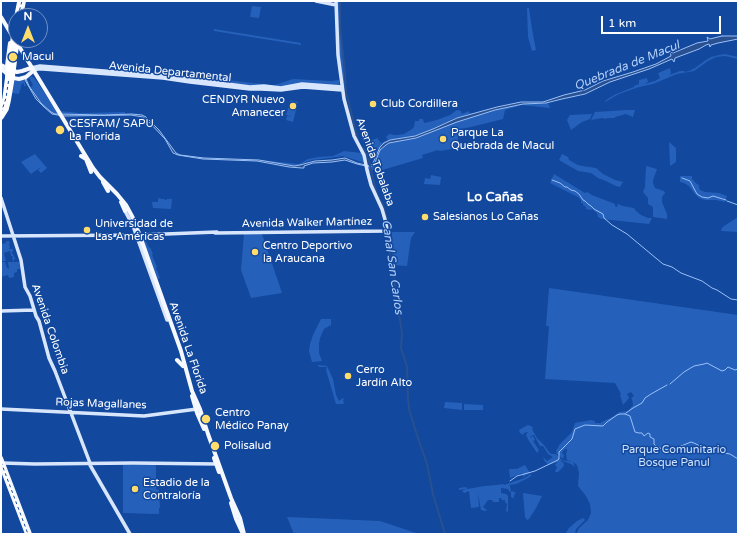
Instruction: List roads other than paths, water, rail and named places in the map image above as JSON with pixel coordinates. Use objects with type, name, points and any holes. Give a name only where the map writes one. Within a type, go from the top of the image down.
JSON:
[{"type":"highway","points":[[2,107],[9,99],[14,48]]},
{"type":"highway","points":[[1,119],[5,112],[2,107],[11,78]]},
{"type":"main road","points":[[321,1],[336,3]]},
{"type":"main road","name":"Avenida Tobalaba","points":[[336,3],[340,76],[339,88],[354,136],[358,145],[363,151],[371,184],[383,211],[387,231]]},
{"type":"main road","points":[[1,19],[8,28]]},
{"type":"main road","points":[[11,48],[5,64],[11,78]]},
{"type":"main road","points":[[18,48],[20,55],[31,70]]},
{"type":"main road","points":[[11,78],[22,79],[32,75],[21,48]]},
{"type":"main road","points":[[1,119],[6,113],[9,104],[11,78],[20,55]]},
{"type":"main road","points":[[5,64],[14,72]]},
{"type":"main road","name":"Avenida Departamental","points":[[14,72],[31,70],[40,66],[170,79],[250,89],[283,90],[300,87],[339,88]]},
{"type":"main road","name":"Avenida La Florida","points":[[31,70],[42,85],[83,157],[99,177],[122,200],[131,214],[175,337],[195,402],[243,534]]},
{"type":"main road","name":"Avenida La Florida","points":[[31,70],[99,177]]},
{"type":"main road","name":"Avenida Departamental","points":[[68,70],[168,76],[248,86],[280,88],[300,84],[339,88]]},
{"type":"main road","points":[[133,76],[138,81]]},
{"type":"main road","points":[[42,85],[46,90]]},
{"type":"main road","points":[[60,116],[65,128]]},
{"type":"main road","points":[[83,157],[91,172]]},
{"type":"main road","points":[[99,177],[108,190]]},
{"type":"main road","name":"Avenida Colombia","points":[[1,198],[21,260],[26,288],[39,321],[49,359],[53,365],[90,463],[131,534]]},
{"type":"main road","points":[[122,200],[130,210]]},
{"type":"main road","points":[[122,200],[125,211]]},
{"type":"main road","name":"Avenida La Florida","points":[[130,210],[136,220],[138,234],[161,297],[167,320]]},
{"type":"main road","name":"Avenida La Florida","points":[[125,211],[146,251]]},
{"type":"main road","name":"Avenida Walker Martínez","points":[[1,236],[387,231]]},
{"type":"main road","name":"Avenida La Florida","points":[[138,234],[161,297],[170,327],[175,337]]},
{"type":"main road","points":[[146,251],[149,263]]},
{"type":"main road","points":[[163,303],[164,309]]},
{"type":"main road","points":[[1,311],[34,310]]},
{"type":"main road","points":[[167,320],[170,327]]},
{"type":"main road","name":"Rojas Magallanes","points":[[1,409],[145,416],[198,409]]},
{"type":"main road","points":[[1,458],[26,534]]},
{"type":"main road","points":[[178,463],[178,468]]},
{"type":"main road","points":[[2,464],[217,464]]},
{"type":"main road","points":[[2,464],[30,534]]},
{"type":"waterway","name":"Canal San Carlos","points":[[340,1],[340,25],[346,91],[358,140]]},
{"type":"waterway","name":"Canal San Carlos","points":[[360,146],[365,150],[368,157],[377,195],[383,205],[389,226],[390,257],[402,333],[401,348],[407,367],[409,409],[427,464],[433,494],[445,534]]},
{"type":"waterway","points":[[682,178],[690,181],[697,194],[702,197],[708,198],[713,196],[726,200]]},
{"type":"waterway","points":[[552,180],[579,194],[583,200],[603,214],[604,218],[612,225],[627,234],[663,264],[702,281],[731,299],[738,300]]},
{"type":"waterway","points":[[727,201],[738,205]]},
{"type":"waterway","points":[[670,384],[694,366],[707,363],[722,371],[728,367],[735,370],[738,369]]},
{"type":"waterway","points":[[626,413],[642,403],[645,398],[667,385]]},
{"type":"waterway","points":[[625,414],[630,416],[635,432],[642,433],[644,436],[648,433],[650,434],[650,437],[654,439],[654,444],[662,449],[671,450],[691,442],[716,452],[730,454],[738,459]]},
{"type":"waterway","points":[[510,481],[517,476],[535,471],[558,460],[559,452],[572,439],[575,429],[585,425],[603,426],[617,415],[625,414]]},
{"type":"railway","points":[[20,8],[22,1]]},
{"type":"railway","points":[[1,113],[6,98],[13,48]]},
{"type":"railway","points":[[1,462],[28,534]]},
{"type":"place","name":"Macul","points":[[13,57]]},
{"type":"place","name":"Club Cordillera","points":[[373,104]]},
{"type":"place","name":"CENDYR Nuevo Amanecer","points":[[293,106]]},
{"type":"place","name":"CESFAM/ SAPU La Florida","points":[[60,130]]},
{"type":"place","name":"Parque La Quebrada de Macul","points":[[443,139]]},
{"type":"place","name":"Salesianos Lo Cañas","points":[[425,217]]},
{"type":"place","name":"Universidad de Las Américas","points":[[87,230]]},
{"type":"place","name":"Centro Deportivo la Araucana","points":[[255,252]]},
{"type":"place","name":"Cerro Jardín Alto","points":[[348,376]]},
{"type":"place","name":"Centro Médico Panay","points":[[206,419]]},
{"type":"place","name":"Polisalud","points":[[215,446]]},
{"type":"place","name":"Estadio de la Contraloría","points":[[135,489]]},
{"type":"district","name":"Lo Cañas","points":[[495,198]]},
{"type":"water label","name":"Quebrada de Macul","points":[[627,66]]},
{"type":"park label","name":"Parque Comunitario Bosque Panul","points":[[674,456]]}]
